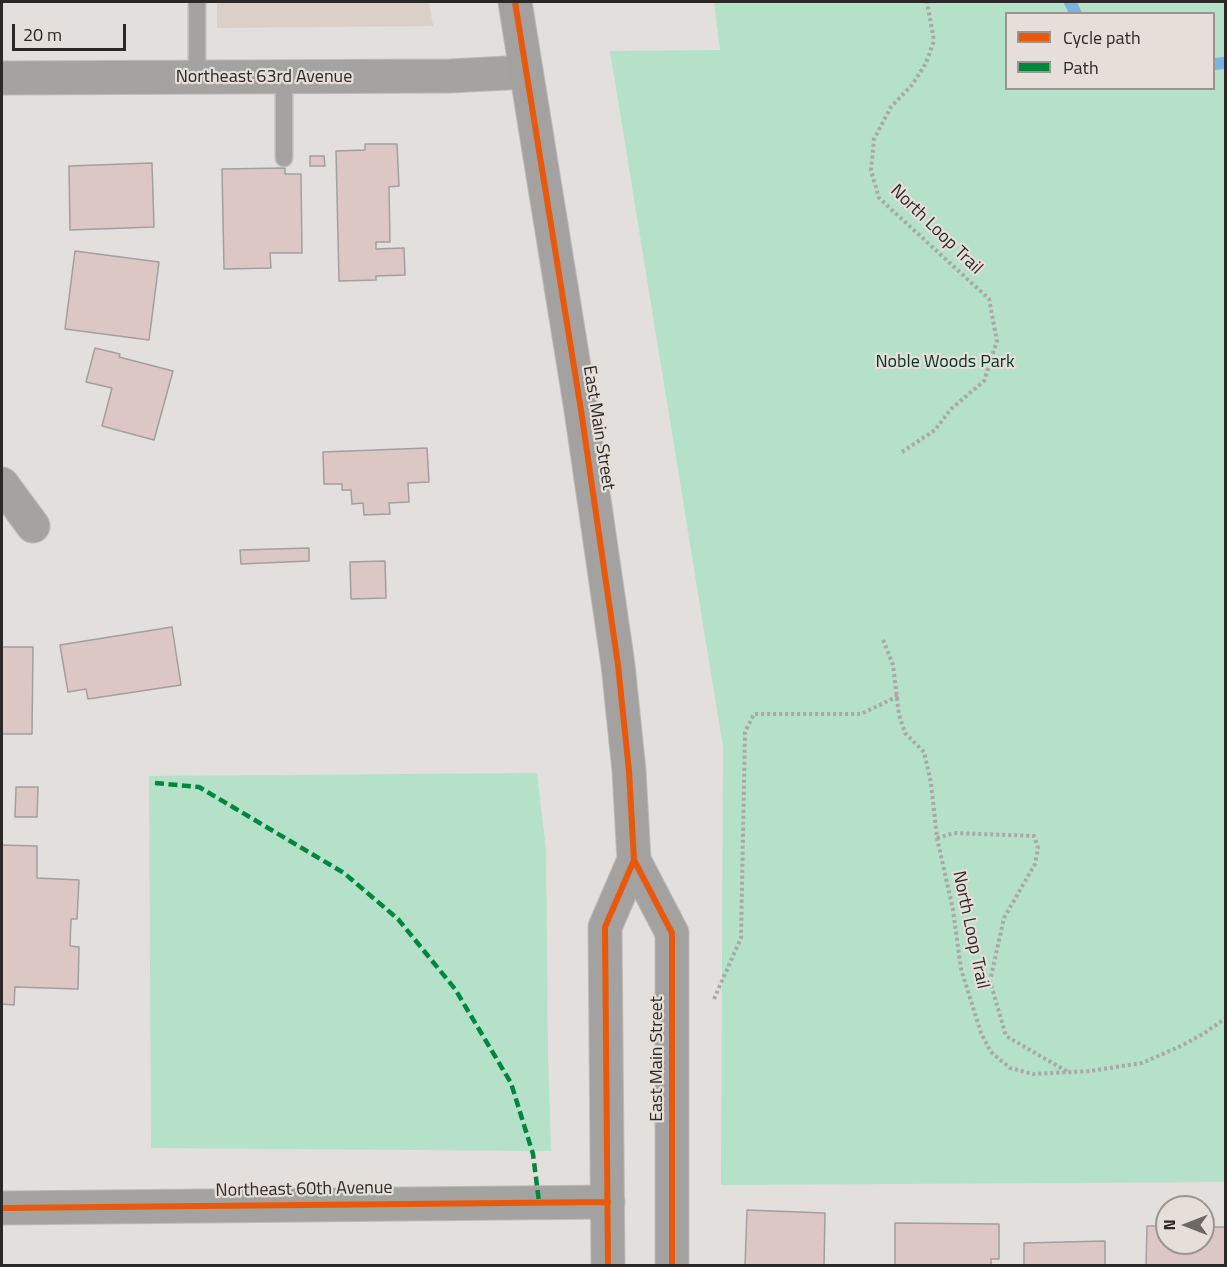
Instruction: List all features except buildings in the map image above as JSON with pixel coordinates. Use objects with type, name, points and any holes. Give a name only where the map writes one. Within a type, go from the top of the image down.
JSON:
[{"type":"main road","name":"East Main Street","points":[[515,2],[581,410],[618,665],[629,771],[634,861],[672,933],[672,1266]]},
{"type":"main road","name":"East Main Street","points":[[608,1266],[605,927],[634,861]]},
{"type":"street","name":"Northeast 63rd Avenue","points":[[2,78],[284,78],[450,76],[526,72]]},
{"type":"street","points":[[2,484],[33,526]]},
{"type":"street","name":"Northeast 60th Avenue","points":[[2,1208],[608,1202]]},
{"type":"lane","points":[[197,2],[197,78]]},
{"type":"lane","points":[[284,78],[284,158]]},
{"type":"path","points":[[714,999],[741,938],[745,732],[754,714],[861,714],[898,696]]},
{"type":"path","points":[[937,838],[954,833],[1034,836],[1038,848],[1035,864],[1004,918],[990,981],[1006,1036],[1068,1072]]},
{"type":"shaded area","points":[[217,2],[429,2],[433,26],[217,28]]},
{"type":"green space","name":"Noble Woods Park","points":[[714,2],[1225,2],[1225,1182],[721,1185],[723,747],[610,51],[720,50]]},
{"type":"green space","points":[[537,773],[546,851],[551,1151],[151,1148],[149,776]]},
{"type":"waterway","points":[[1070,2],[1075,12]]},
{"type":"waterway","points":[[1215,64],[1226,63]]},
{"type":"marked path","points":[[155,783],[199,787],[344,873],[398,919],[455,989],[511,1083],[533,1154],[539,1202]]},
{"type":"cycle path","points":[[515,2],[581,410],[618,665],[629,771],[634,860],[672,933],[672,1266]]},
{"type":"cycle path","points":[[608,1266],[605,927],[634,860]]},
{"type":"cycle path","points":[[2,1208],[608,1202]]}]
